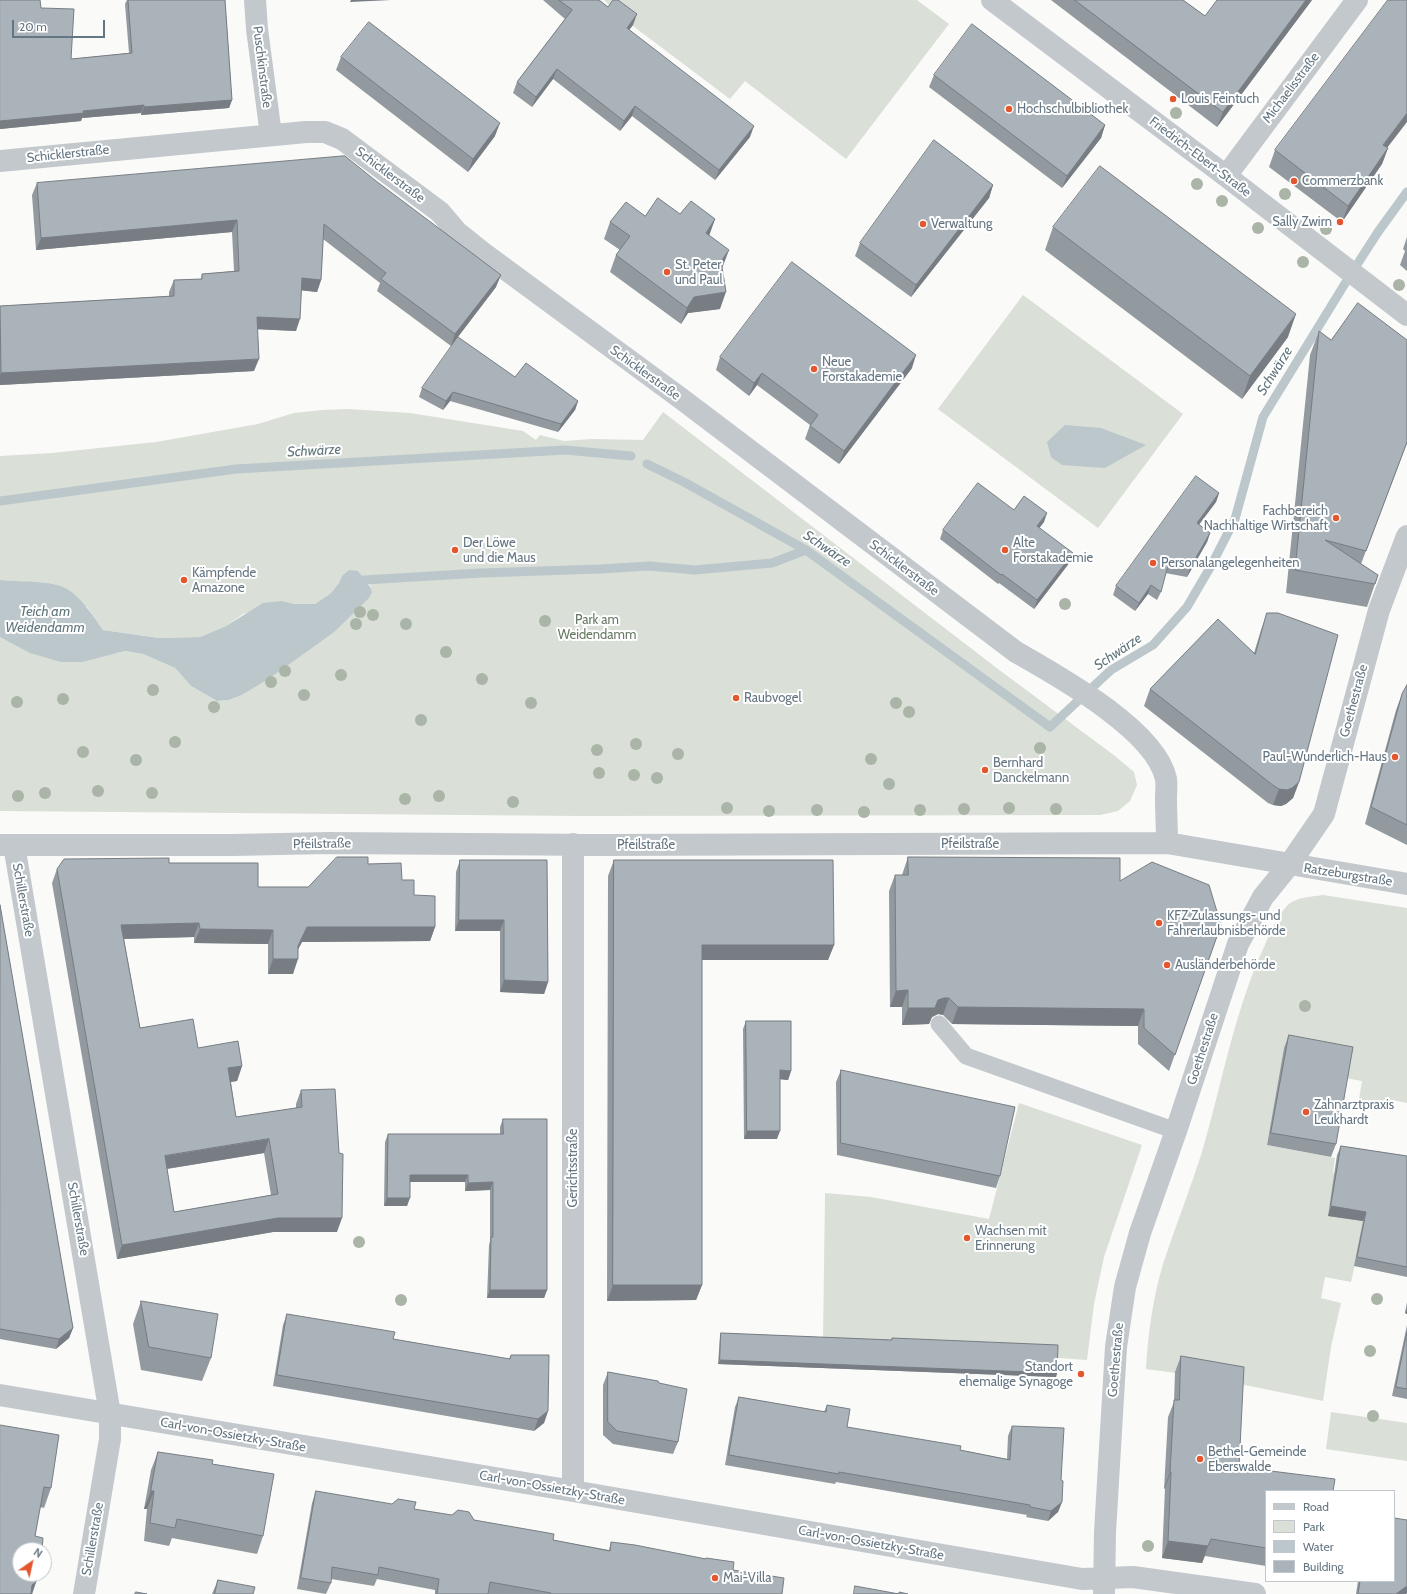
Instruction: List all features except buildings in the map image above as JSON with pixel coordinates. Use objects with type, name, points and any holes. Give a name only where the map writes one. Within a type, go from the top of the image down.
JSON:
[{"type":"street","name":"Puschkinstraße","points":[[255,0],[257,29],[271,135]]},
{"type":"street","name":"Friedrich-Ebert-Straße","points":[[992,0],[1226,176],[1407,315]]},
{"type":"street","name":"Michaelisstraße","points":[[1226,176],[1357,0]]},
{"type":"street","name":"Schicklerstraße","points":[[0,161],[306,132],[325,132],[342,138],[440,212],[457,232],[482,252],[683,400],[1016,652],[1068,681],[1133,731],[1158,758],[1166,779],[1167,843]]},
{"type":"street","name":"Goethestraße","points":[[1104,1586],[1105,1532],[1116,1347],[1125,1287],[1140,1233],[1238,944],[1264,897],[1289,865],[1324,814],[1379,610],[1407,536]]},
{"type":"street","name":"Pfeilstraße","points":[[7,845],[226,845],[328,843],[1167,843],[1289,865]]},
{"type":"street","name":"Gerichtsstraße","points":[[573,844],[573,1491]]},
{"type":"street","name":"Schillerstraße","points":[[7,845],[110,1414],[110,1439],[84,1594]]},
{"type":"street","name":"Ratzeburgstraße","points":[[1289,865],[1407,884]]},
{"type":"street","name":"Carl-von-Ossietzky-Straße","points":[[0,1395],[573,1491],[1082,1579],[1104,1586],[1132,1577],[1255,1594]]},
{"type":"lane","points":[[939,1024],[966,1056],[1176,1130]]},
{"type":"green space","points":[[604,0],[917,0],[949,24],[846,159],[745,81],[730,99],[621,17]]},
{"type":"green space","points":[[1023,295],[1183,414],[1098,528],[938,409]]},
{"type":"green space","name":"Park am Weidendamm","points":[[348,409],[410,413],[523,431],[536,440],[540,435],[564,441],[592,439],[643,440],[663,412],[998,669],[1115,756],[1134,772],[1137,785],[1130,801],[1118,811],[1100,815],[582,816],[0,811],[0,637],[83,662],[125,651],[143,654],[175,668],[191,686],[217,701],[229,700],[242,695],[333,633],[371,586],[364,580],[358,571],[342,576],[339,583],[331,593],[315,604],[295,604],[282,601],[243,614],[226,626],[200,637],[159,638],[103,630],[87,607],[46,583],[0,580],[0,456],[52,453],[156,442],[258,424],[294,413]]},
{"type":"green space","points":[[1323,895],[1407,908],[1407,1103],[1392,1100],[1358,1105],[1362,1081],[1345,1078],[1284,1048],[1267,1145],[1335,1158],[1333,1173],[1335,1174],[1328,1216],[1365,1221],[1351,1282],[1325,1277],[1321,1298],[1341,1303],[1331,1347],[1323,1401],[1213,1379],[1146,1369],[1148,1342],[1159,1277],[1202,1152],[1244,997],[1269,936],[1279,916],[1293,901]]},
{"type":"green space","name":"Wachsen mit Erinnerung","points":[[1019,1103],[1142,1145],[1104,1257],[1094,1304],[1087,1360],[823,1341],[825,1193],[871,1197],[989,1219]]},
{"type":"green space","points":[[1331,1412],[1407,1423],[1407,1461],[1326,1449]]},
{"type":"water","points":[[1065,425],[1101,428],[1146,445],[1105,468],[1062,465],[1051,457],[1047,442]]},
{"type":"water","name":"Teich am Weidendamm","points":[[349,570],[358,571],[368,584],[372,592],[369,598],[333,633],[271,677],[242,695],[229,700],[217,701],[191,686],[175,668],[143,654],[125,651],[83,662],[61,662],[30,653],[0,637],[0,580],[52,584],[67,589],[82,602],[103,630],[159,638],[200,637],[226,626],[263,603],[282,601],[295,604],[315,604],[331,593],[339,583],[342,576]]},
{"type":"waterway","name":"Schwärze","points":[[647,464],[684,482],[806,550],[1050,727],[1111,670],[1153,645],[1187,607],[1211,566],[1235,519],[1263,417],[1349,277],[1378,232],[1407,192]]},
{"type":"waterway","name":"Schwärze","points":[[0,501],[236,469],[565,450],[631,456]]},
{"type":"waterway","points":[[357,588],[364,580],[481,573],[649,566],[695,570],[772,563],[806,550]]},
{"type":"place","name":"Louis Feintuch","points":[[1173,99]]},
{"type":"place","name":"Hochschulbibliothek","points":[[1009,109]]},
{"type":"place","name":"Commerzbank","points":[[1294,181]]},
{"type":"place","name":"Sally Zwirn","points":[[1340,222]]},
{"type":"place","name":"Verwaltung","points":[[923,224]]},
{"type":"place","name":"St. Peter und Paul","points":[[667,272]]},
{"type":"place","name":"Neue Forstakademie","points":[[814,369]]},
{"type":"place","name":"Fachbereich Nachhaltige Wirtschaft","points":[[1336,518]]},
{"type":"place","name":"Der Löwe und die Maus","points":[[455,550]]},
{"type":"place","name":"Alte Forstakademie","points":[[1005,550]]},
{"type":"place","name":"Personalangelegenheiten","points":[[1153,563]]},
{"type":"place","name":"Kämpfende Amazone","points":[[184,580]]},
{"type":"place","name":"Raubvogel","points":[[736,698]]},
{"type":"place","name":"Paul-Wunderlich-Haus","points":[[1395,757]]},
{"type":"place","name":"Bernhard Danckelmann","points":[[985,770]]},
{"type":"place","name":"KFZ Zulassungs- und Fahrerlaubnisbehörde","points":[[1159,923]]},
{"type":"place","name":"Ausländerbehörde","points":[[1167,965]]},
{"type":"place","name":"Zahnarztpraxis Leukhardt","points":[[1306,1112]]},
{"type":"place","name":"Wachsen mit Erinnerung","points":[[967,1238]]},
{"type":"place","name":"Standort ehemalige Synagoge","points":[[1081,1374]]},
{"type":"place","name":"Bethel-Gemeinde Eberswalde","points":[[1200,1459]]},
{"type":"place","name":"Mai-Villa","points":[[715,1578]]}]
